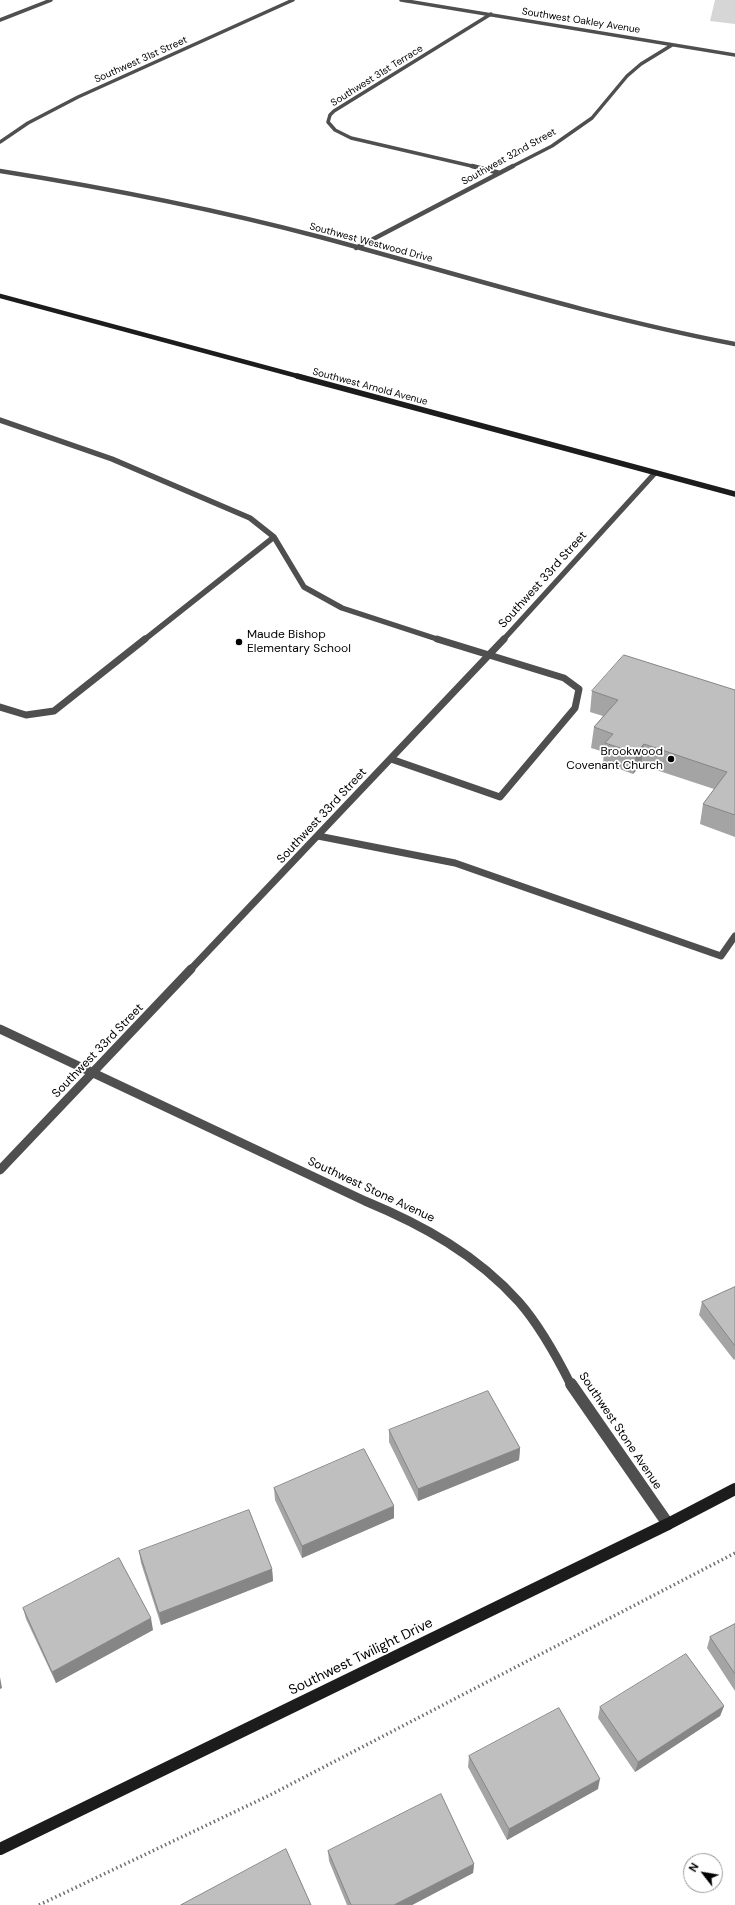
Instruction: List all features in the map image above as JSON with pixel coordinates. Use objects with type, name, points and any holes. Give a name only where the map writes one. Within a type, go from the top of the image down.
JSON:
[{"type":"street","points":[[0,20],[51,0]]},
{"type":"street","name":"Southwest 31st Street","points":[[0,142],[28,122],[78,97],[293,0]]},
{"type":"street","name":"Southwest Oakley Avenue","points":[[401,0],[735,55]]},
{"type":"street","name":"Southwest 31st Terrace","points":[[491,14],[334,111],[330,115],[328,122],[331,127],[351,138],[500,173]]},
{"type":"street","name":"Southwest 32nd Street","points":[[356,248],[552,146],[592,118],[627,76],[641,64],[672,44]]},
{"type":"street","name":"Southwest Westwood Drive","points":[[0,171],[79,184],[219,212],[597,314],[666,331],[735,344]]},
{"type":"street","name":"Southwest Arnold Avenue","points":[[0,296],[735,494]]},
{"type":"street","points":[[0,420],[112,459],[250,518],[274,537],[304,587],[342,608],[489,656],[564,678],[578,689],[575,708],[500,797],[391,759]]},
{"type":"street","name":"Southwest 33rd Street","points":[[0,1170],[489,656],[655,473]]},
{"type":"street","points":[[0,707],[26,714],[54,711],[274,537]]},
{"type":"street","points":[[318,836],[455,863],[721,956],[735,936]]},
{"type":"street","name":"Southwest Stone Avenue","points":[[0,1029],[365,1201],[406,1218],[438,1235],[484,1268],[520,1303],[556,1354],[574,1390],[668,1524]]},
{"type":"street","name":"Southwest Twilight Drive","points":[[0,1849],[668,1524],[735,1489]]},
{"type":"path","points":[[39,1905],[270,1794],[735,1553]]},
{"type":"shaded area","points":[[715,0],[735,0],[735,24],[710,21]]},
{"type":"building","name":"Brookwood Covenant Church","points":[[624,655],[735,690],[735,815],[703,804],[727,772],[644,744],[636,753],[605,743],[613,734],[594,727],[618,700],[592,691]]},
{"type":"building","points":[[735,1287],[735,1346],[702,1302]]},
{"type":"building","points":[[488,1391],[520,1448],[418,1489],[389,1430]]},
{"type":"building","points":[[364,1449],[394,1506],[302,1546],[274,1488]]},
{"type":"building","points":[[249,1510],[272,1569],[159,1613],[139,1551]]},
{"type":"building","points":[[119,1558],[151,1618],[52,1672],[23,1608]]},
{"type":"building","points":[[735,1624],[735,1674],[710,1637]]},
{"type":"building","points":[[686,1654],[724,1706],[638,1762],[600,1707]]},
{"type":"building","points":[[559,1708],[600,1779],[509,1829],[469,1756]]},
{"type":"building","points":[[441,1794],[474,1864],[394,1905],[351,1905],[328,1851]]},
{"type":"building","points":[[286,1849],[311,1905],[181,1905]]},
{"type":"place","name":"Maude Bishop Elementary School","points":[[239,642]]},
{"type":"place","name":"Brookwood Covenant Church","points":[[671,759]]}]
